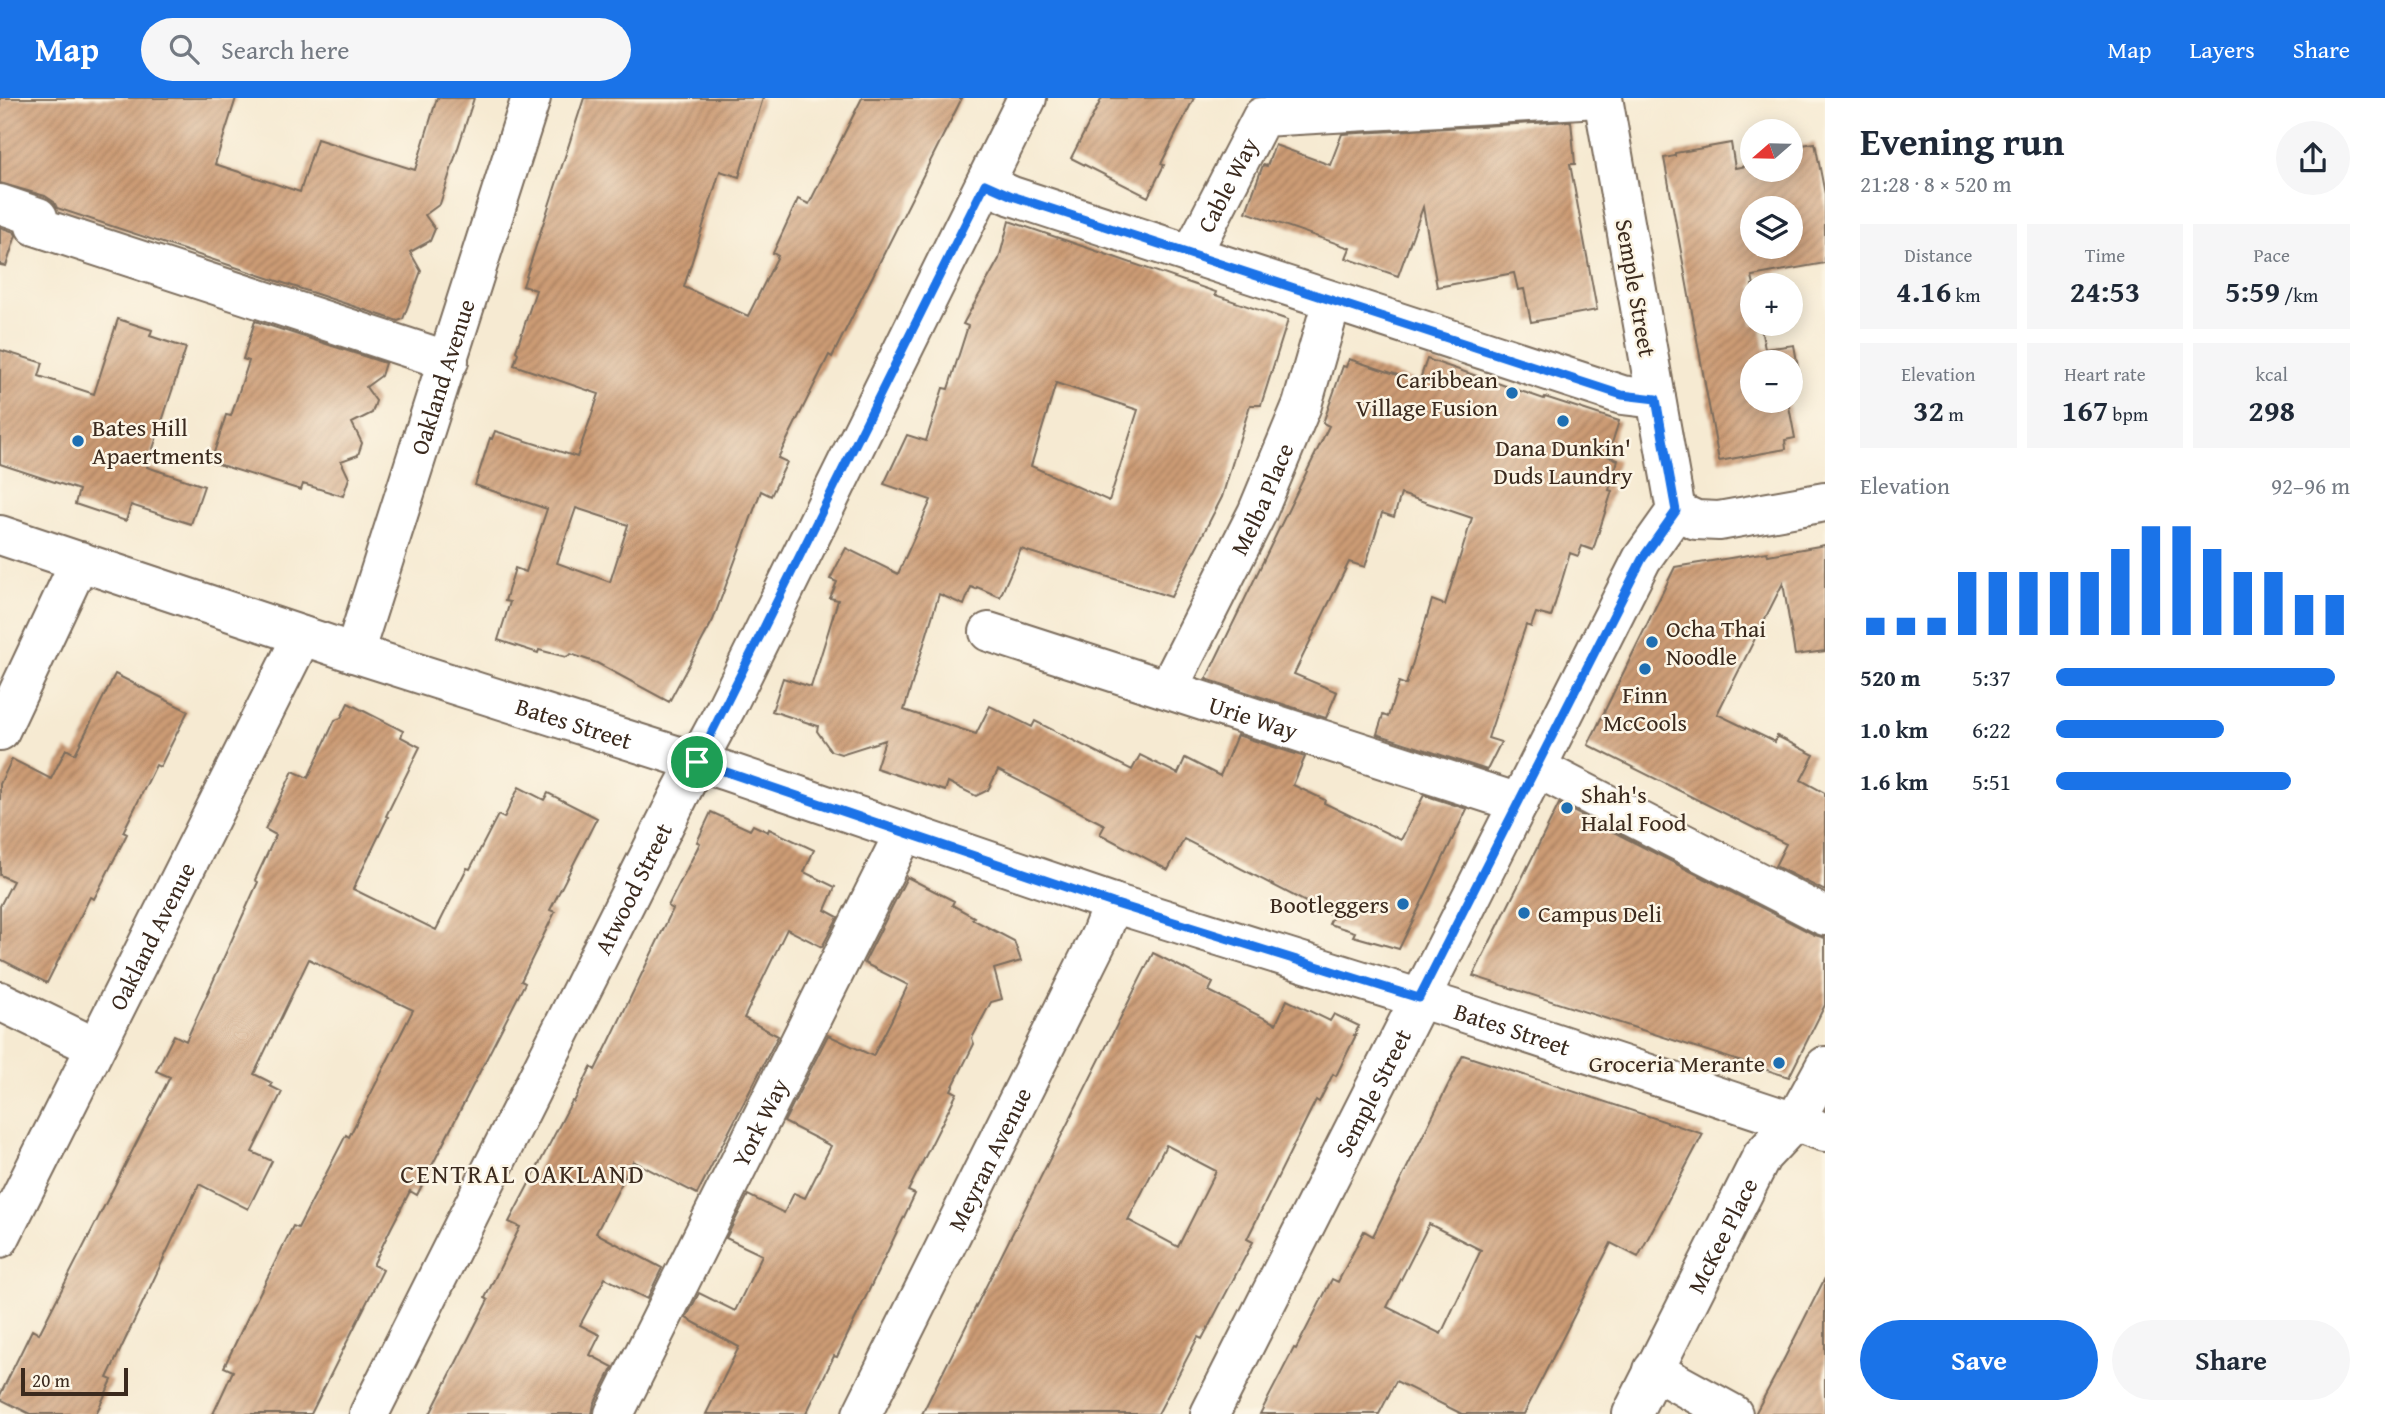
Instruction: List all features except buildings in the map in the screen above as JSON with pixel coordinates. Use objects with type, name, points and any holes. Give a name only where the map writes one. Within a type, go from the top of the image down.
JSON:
[{"type":"street","name":"Oakland Avenue","points":[[354,653],[531,98]]},
{"type":"street","name":"Atwood Street","points":[[369,1414],[733,694],[1027,98]]},
{"type":"street","name":"Cable Way","points":[[1191,255],[1262,117],[1601,98]]},
{"type":"street","name":"Semple Street","points":[[1210,1414],[1642,559],[1676,511],[1601,98]]},
{"type":"street","points":[[985,184],[1012,196],[1622,395],[1656,399]]},
{"type":"street","points":[[0,204],[38,217],[36,226],[449,361]]},
{"type":"street","name":"Melba Place","points":[[1168,689],[1262,501],[1302,405],[1332,301]]},
{"type":"street","points":[[1676,511],[1696,520],[1718,521],[1825,502]]},
{"type":"street","name":"Bates Street","points":[[0,535],[354,653],[697,762],[1113,903],[1419,998],[1766,1114],[1810,1126]]},
{"type":"street","points":[[0,731],[80,561]]},
{"type":"street","name":"Urie Way","points":[[989,632],[1518,803]]},
{"type":"street","name":"Oakland Avenue","points":[[0,1238],[302,636]]},
{"type":"street","points":[[1537,768],[1825,916]]},
{"type":"street","name":"York Way","points":[[614,1414],[904,833]]},
{"type":"street","name":"Meyran Avenue","points":[[862,1414],[1088,960],[1113,903]]},
{"type":"street","points":[[0,1001],[95,1047]]},
{"type":"street","name":"McKee Place","points":[[1632,1414],[1762,1156],[1810,1126],[1825,1066]]},
{"type":"street","points":[[1653,1370],[1733,1414]]},
{"type":"place","name":"Caribbean Village Fusion","points":[[1512,393]]},
{"type":"place","name":"Dana Dunkin' Duds Laundry","points":[[1563,421]]},
{"type":"place","name":"Bates Hill Apaertments","points":[[78,441]]},
{"type":"place","name":"Ocha Thai Noodle","points":[[1652,642]]},
{"type":"place","name":"Finn McCools","points":[[1645,669]]},
{"type":"place","name":"Shah's Halal Food","points":[[1567,808]]},
{"type":"place","name":"Bootleggers","points":[[1403,904]]},
{"type":"place","name":"Campus Deli","points":[[1524,913]]},
{"type":"place","name":"Groceria Merante","points":[[1779,1063]]},
{"type":"district","name":"CENTRAL OAKLAND","points":[[523,1173]]},
{"type":"route","points":[[985,184],[1012,196],[1622,395],[1656,399],[1676,511],[1642,559],[1419,998],[1113,903],[697,762],[985,184]]}]
